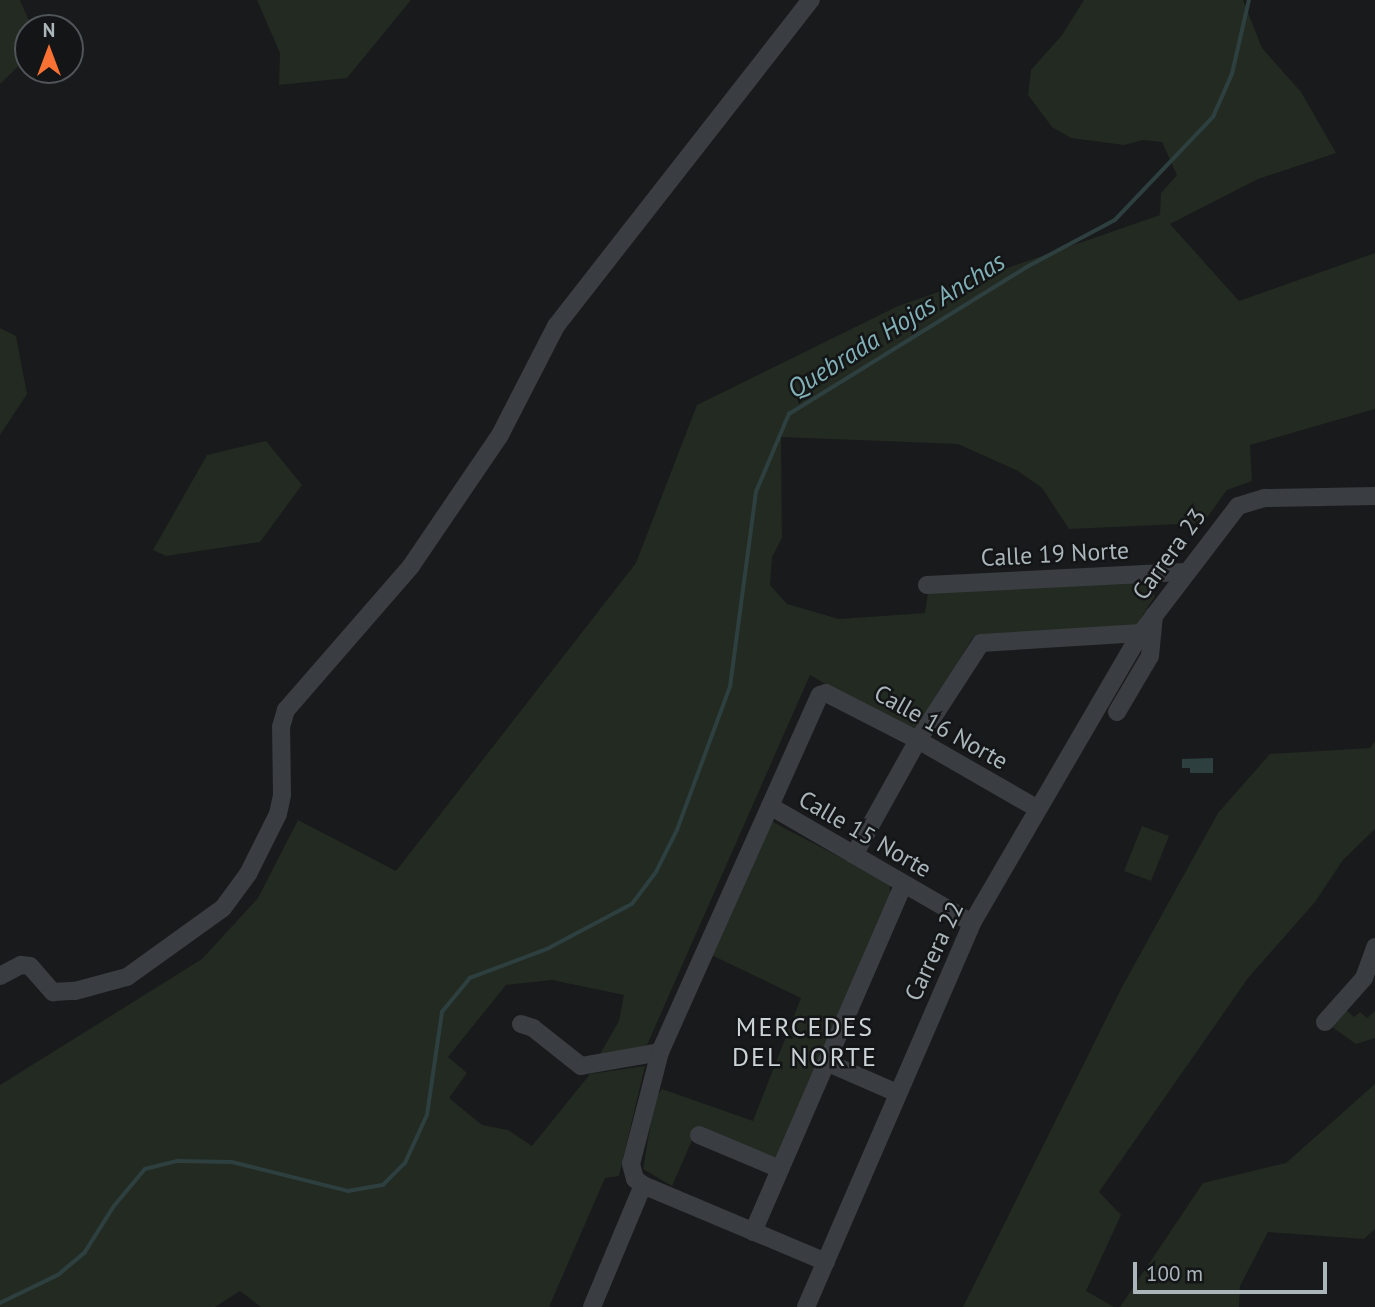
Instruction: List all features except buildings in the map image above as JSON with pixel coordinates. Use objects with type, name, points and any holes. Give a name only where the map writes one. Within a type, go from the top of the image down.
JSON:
[{"type":"street","points":[[0,976],[21,965],[30,966],[52,992],[75,991],[127,977],[223,908],[248,874],[278,814],[282,795],[281,727],[286,710],[411,566],[500,435],[556,326],[811,0]]},
{"type":"street","name":"Carrera 23","points":[[1141,633],[1184,572],[1238,506],[1265,498],[1375,496]]},
{"type":"street","name":"Calle 19 Norte","points":[[928,585],[1184,572]]},
{"type":"street","points":[[1117,712],[1150,656],[1154,615]]},
{"type":"street","points":[[854,855],[918,740],[976,647],[988,641],[1141,633]]},
{"type":"street","name":"Carrera 22","points":[[806,1307],[972,923],[1141,633]]},
{"type":"street","name":"Calle 16 Norte","points":[[770,806],[820,695],[826,693],[918,740],[1038,809]]},
{"type":"street","points":[[770,806],[660,1052],[631,1164],[635,1180],[643,1185],[826,1262]]},
{"type":"street","name":"Calle 15 Norte","points":[[770,806],[972,923]]},
{"type":"street","points":[[753,1232],[903,885]]},
{"type":"street","points":[[1325,1022],[1364,978],[1375,947]]},
{"type":"street","points":[[521,1024],[533,1028],[581,1066],[660,1052]]},
{"type":"street","points":[[826,1062],[897,1093]]},
{"type":"street","points":[[699,1135],[780,1169]]},
{"type":"street","points":[[592,1307],[643,1185]]},
{"type":"shaded area","points":[[0,0],[20,0],[26,14],[14,14],[14,70],[0,84]]},
{"type":"shaded area","points":[[257,0],[411,0],[347,78],[279,85],[280,53]]},
{"type":"shaded area","points":[[1084,0],[1243,0],[1262,48],[1301,92],[1336,153],[1258,179],[1170,224],[1239,301],[1375,253],[1375,409],[1250,445],[1252,481],[1227,490],[1203,523],[1069,529],[1042,488],[1018,471],[958,444],[781,437],[782,538],[772,557],[770,585],[787,604],[839,619],[925,613],[928,592],[1146,580],[1155,596],[1136,626],[973,637],[917,732],[910,733],[810,675],[647,1045],[601,1058],[600,1054],[619,1021],[624,995],[552,980],[506,985],[448,1057],[467,1073],[449,1098],[482,1125],[508,1130],[532,1146],[590,1074],[645,1066],[619,1176],[605,1178],[549,1307],[261,1307],[240,1291],[215,1307],[0,1307],[0,1085],[202,959],[258,898],[298,820],[396,871],[636,563],[697,405],[898,306],[1160,215],[1161,193],[1177,175],[1162,142],[1143,140],[1124,145],[1071,138],[1052,127],[1028,95],[1031,70],[1062,35]]},
{"type":"shaded area","points":[[0,328],[16,336],[27,394],[0,435]]},
{"type":"shaded area","points":[[266,441],[302,485],[260,542],[166,556],[153,550],[207,455]]},
{"type":"shaded area","points":[[1375,741],[1375,829],[1343,860],[1315,902],[1248,978],[1099,1192],[1121,1215],[1086,1291],[1114,1307],[963,1307],[1122,987],[1218,813],[1270,754],[1370,748]]},
{"type":"shaded area","points":[[1213,758],[1213,773],[1190,773],[1190,768],[1182,768],[1182,759]]},
{"type":"shaded area","points":[[756,822],[773,822],[889,883],[891,895],[779,1159],[697,1129],[672,1186],[643,1169],[655,1098],[662,1089],[753,1121],[801,998],[703,951]]},
{"type":"shaded area","points":[[1142,826],[1169,836],[1151,881],[1124,871]]},
{"type":"shaded area","points":[[1345,1009],[1354,1017],[1360,1012],[1367,1018],[1375,1011],[1375,1038],[1356,1044],[1332,1027]]},
{"type":"shaded area","points":[[1375,1084],[1375,1229],[1364,1239],[1268,1232],[1240,1286],[1239,1307],[1120,1307],[1203,1183],[1286,1163]]},
{"type":"waterway","name":"Quebrada Hojas Anchas","points":[[0,1303],[58,1275],[85,1252],[114,1206],[145,1169],[178,1161],[232,1162],[348,1191],[383,1185],[405,1163],[427,1115],[442,1012],[470,978],[547,949],[632,904],[656,872],[677,830],[730,687],[756,492],[789,414],[1025,268],[1115,220],[1213,117],[1232,74],[1249,0]]},
{"type":"district","name":"MERCEDES DEL NORTE","points":[[805,1042]]}]
